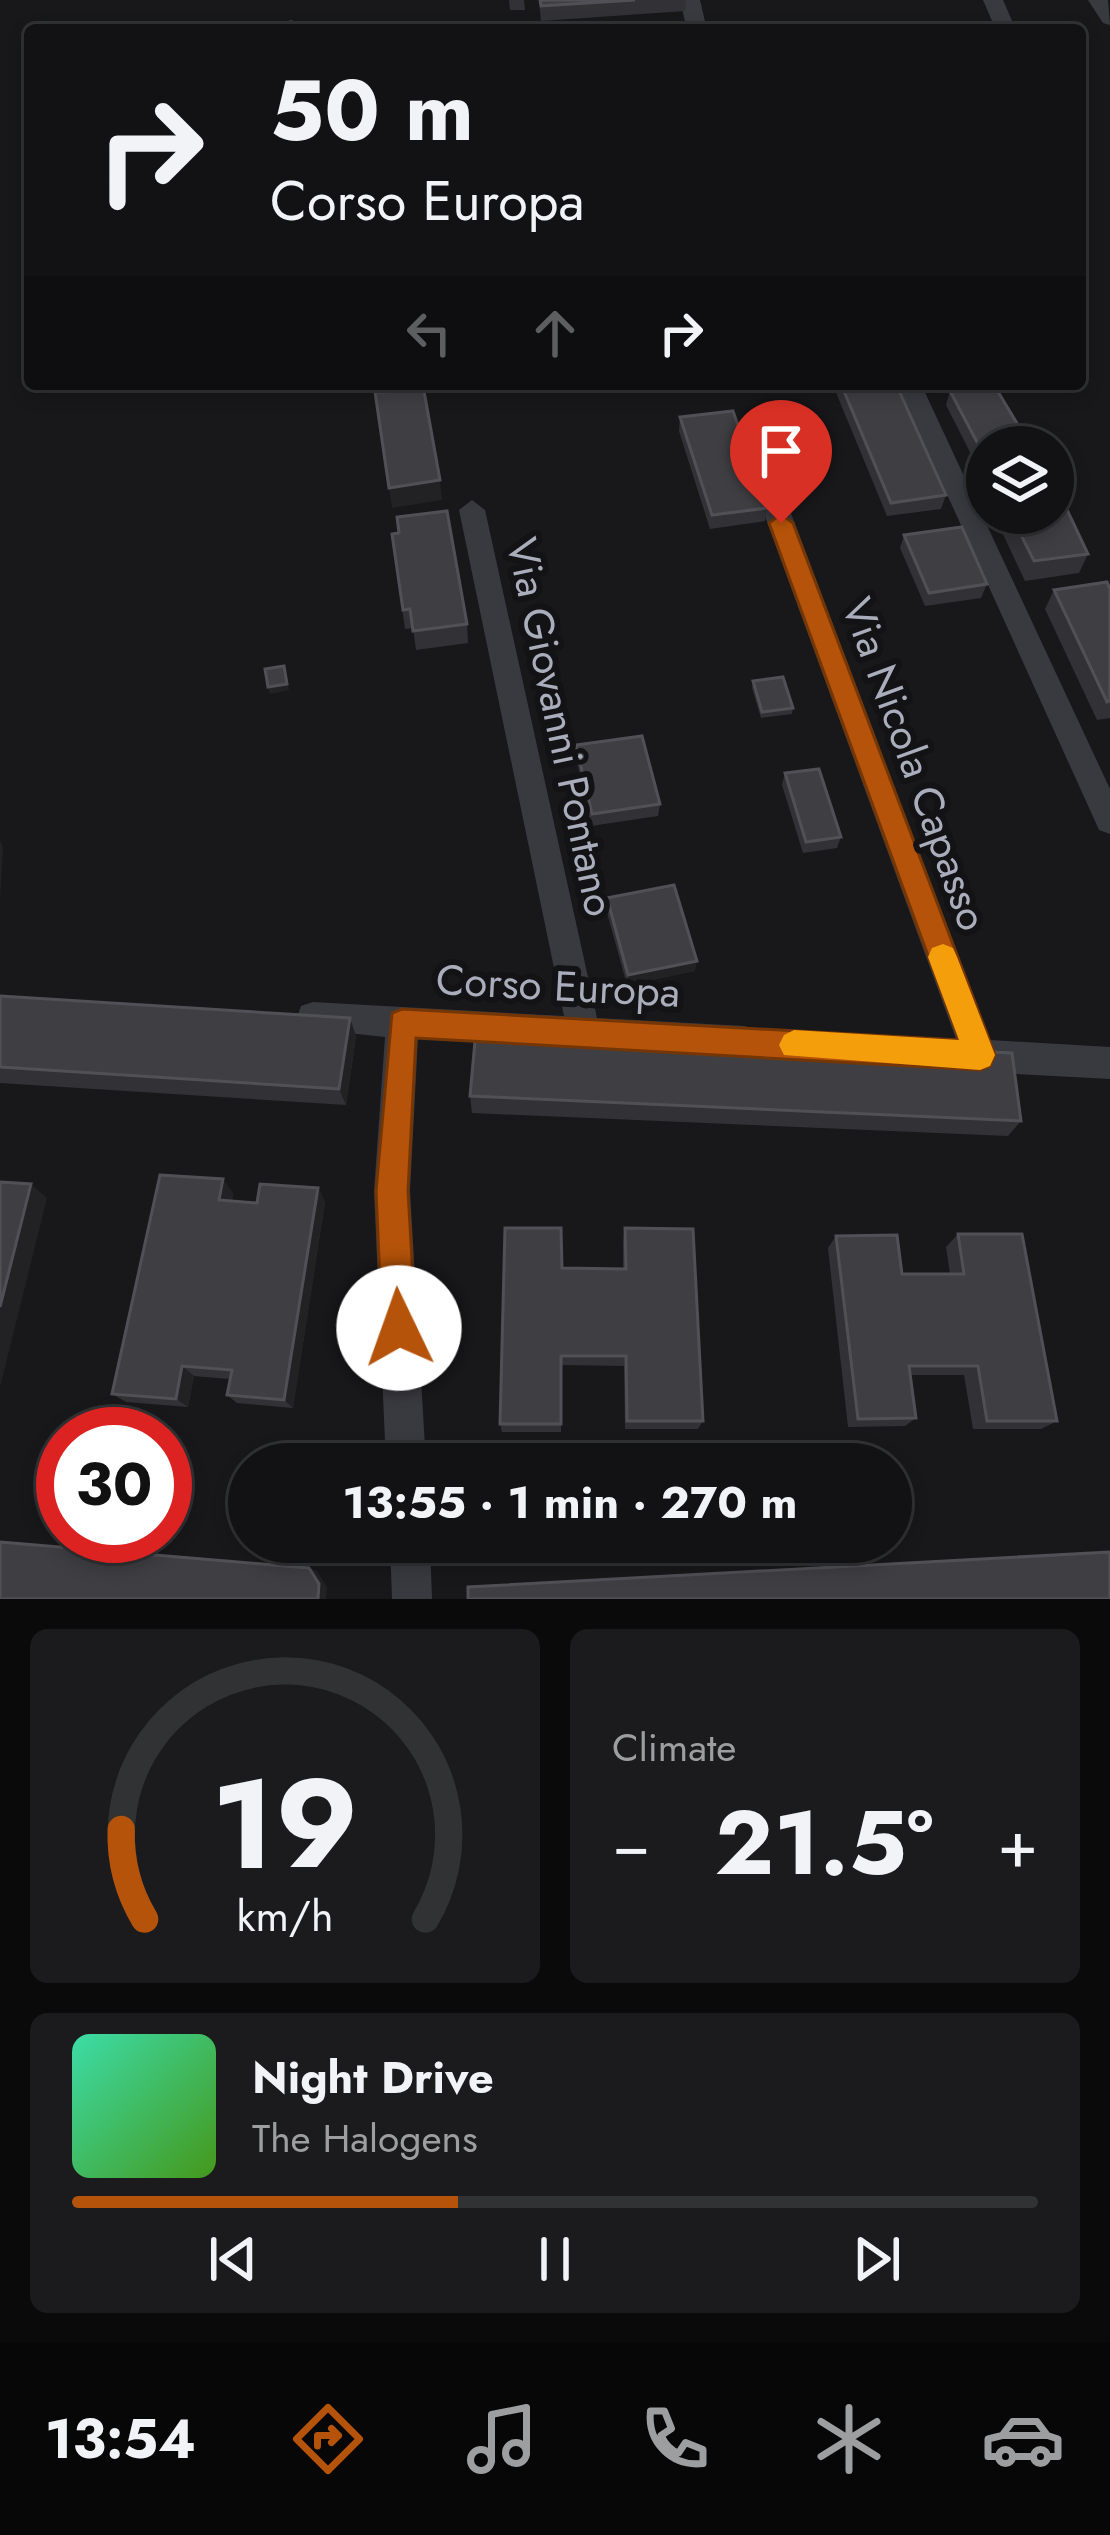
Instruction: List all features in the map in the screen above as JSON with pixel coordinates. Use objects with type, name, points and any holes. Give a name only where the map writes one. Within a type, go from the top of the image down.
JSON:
[{"type":"street","points":[[1098,0],[1110,20]]},
{"type":"street","points":[[912,390],[1110,821]]},
{"type":"street","name":"Via Nicola Capasso","points":[[748,434],[980,1055]]},
{"type":"street","name":"Via Giovanni Pontano","points":[[472,510],[584,1032]]},
{"type":"street","name":"Corso Europa","points":[[284,1016],[770,1043]]},
{"type":"street","points":[[402,1023],[392,1191],[405,1443]]},
{"type":"street","points":[[933,1053],[1110,1063]]},
{"type":"street","points":[[411,1563],[412,1599]]},
{"type":"building","points":[[540,0],[635,0],[541,6]]},
{"type":"building","points":[[844,390],[899,390],[946,495],[891,503]]},
{"type":"building","points":[[997,390],[1019,426],[968,426],[950,391]]},
{"type":"building","points":[[424,391],[440,480],[389,488],[375,392]]},
{"type":"building","points":[[733,411],[767,508],[712,515],[680,417]]},
{"type":"building","points":[[447,511],[467,624],[413,631],[410,609],[403,610],[392,534],[399,533],[397,517]]},
{"type":"building","points":[[1074,524],[1088,554],[1034,561],[1020,534],[1074,534]]},
{"type":"building","points":[[962,527],[987,584],[929,593],[904,535]]},
{"type":"building","points":[[1107,582],[1110,701],[1107,702],[1054,590]]},
{"type":"building","points":[[284,666],[287,684],[268,687],[265,669]]},
{"type":"building","points":[[783,677],[793,708],[762,712],[753,681]]},
{"type":"building","points":[[642,736],[660,804],[592,814],[576,745]]},
{"type":"building","points":[[819,769],[841,837],[806,842],[785,773]]},
{"type":"building","points":[[674,885],[697,961],[628,975],[607,898]]},
{"type":"building","points":[[0,996],[350,1018],[339,1089],[0,1067]]},
{"type":"building","points":[[476,1030],[1012,1053],[1021,1121],[470,1096]]},
{"type":"building","points":[[160,1175],[223,1179],[219,1200],[257,1203],[260,1184],[318,1188],[284,1400],[227,1395],[232,1370],[182,1366],[176,1399],[112,1394]]},
{"type":"building","points":[[0,1182],[31,1184],[0,1307]]},
{"type":"building","points":[[505,1228],[561,1228],[562,1268],[626,1269],[625,1228],[693,1229],[703,1421],[627,1421],[626,1356],[561,1356],[561,1424],[500,1424]]},
{"type":"building","points":[[958,1234],[1022,1234],[1057,1421],[987,1421],[978,1366],[909,1366],[916,1418],[858,1419],[836,1236],[897,1235],[902,1274],[964,1274]]},
{"type":"building","points":[[0,1542],[36,1545],[36,1563],[192,1563],[192,1558],[309,1568],[319,1584],[318,1599],[0,1599]]},
{"type":"building","points":[[1110,1552],[1110,1599],[468,1599],[468,1587]]},
{"type":"slow traffic","points":[[794,1045],[980,1055],[943,957]]},
{"type":"route","points":[[399,1328],[392,1191],[402,1023],[980,1055],[781,523]]}]
